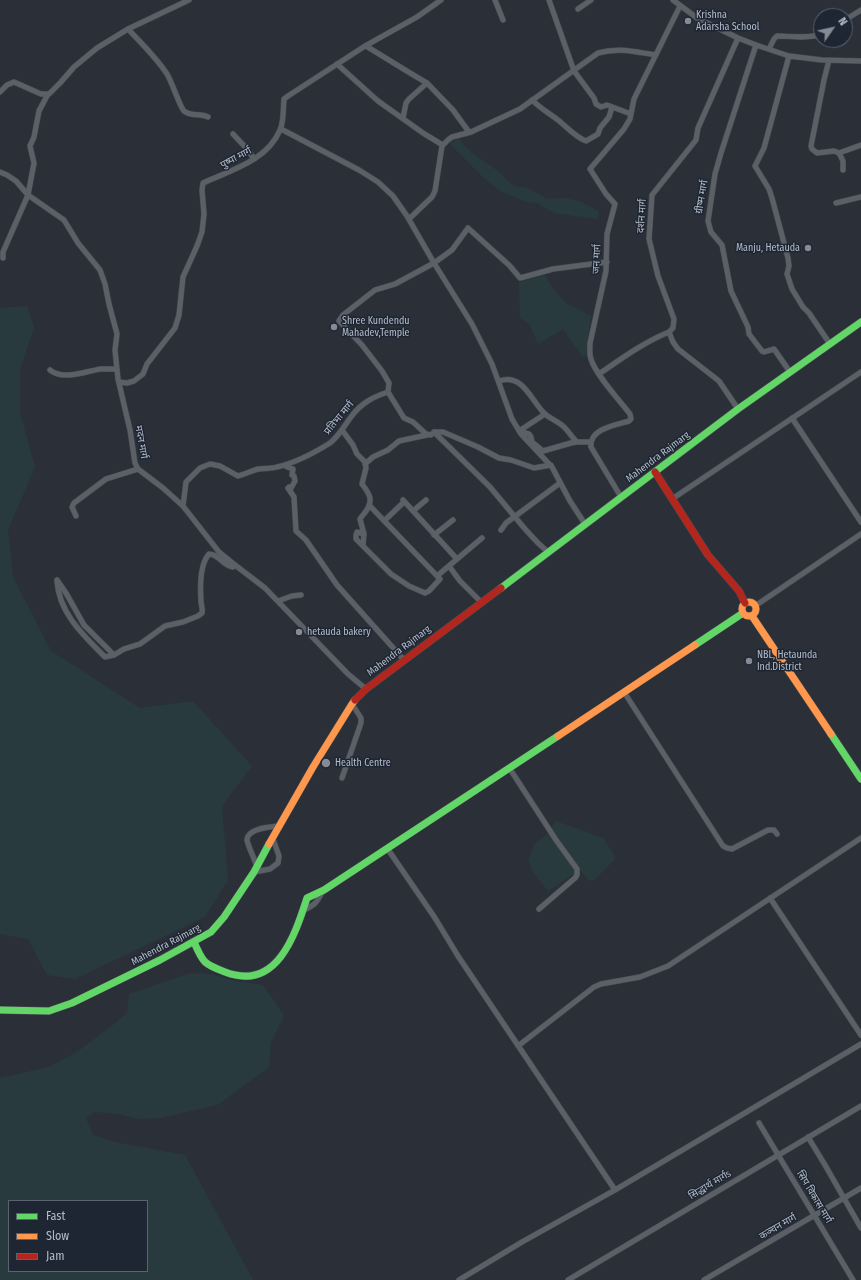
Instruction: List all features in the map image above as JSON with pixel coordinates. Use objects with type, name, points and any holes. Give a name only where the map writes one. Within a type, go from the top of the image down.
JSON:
[{"type":"main road","name":"Mahendra Rajmarg","points":[[0,1010],[49,1011],[72,1003],[160,960],[211,932],[224,917],[255,869],[313,767],[352,704],[366,689],[738,409],[861,322]]},
{"type":"main road","points":[[655,472],[708,554],[739,591],[745,603]]},
{"type":"main road","points":[[745,603],[751,603],[755,606],[756,610],[752,616]]},
{"type":"main road","points":[[745,603],[742,607],[743,613],[747,616],[752,616]]},
{"type":"main road","points":[[194,942],[201,959],[206,964],[233,976],[256,975],[266,971],[285,952],[295,932],[307,898],[324,890],[743,613]]},
{"type":"main road","points":[[752,616],[861,779]]},
{"type":"street","points":[[3,258],[3,252],[28,195],[34,163],[30,146],[34,137],[39,111],[48,94],[74,67],[97,48],[128,29],[189,0]]},
{"type":"street","name":"पुष्पा मार्ग","points":[[119,382],[127,383],[134,381],[143,374],[147,364],[175,328],[179,315],[183,277],[202,232],[204,214],[202,190],[203,183],[229,173],[270,148],[280,129],[284,99],[366,46],[417,17],[441,0]]},
{"type":"street","points":[[495,0],[503,20]]},
{"type":"street","points":[[549,0],[574,71],[594,98],[596,104],[601,107],[607,105],[631,114]]},
{"type":"street","points":[[578,9],[591,0]]},
{"type":"street","points":[[673,0],[697,18],[738,38],[789,56],[829,60],[861,60]]},
{"type":"street","name":"जन मार्ग","points":[[590,442],[595,434],[605,428],[629,421],[631,419],[630,414],[591,362],[590,349],[606,271],[607,234],[615,204],[606,194],[590,169],[624,129],[630,119],[634,99],[680,6]]},
{"type":"street","points":[[128,29],[152,54],[167,75],[183,110],[189,114],[202,114],[208,116]]},
{"type":"street","points":[[769,49],[777,36],[813,36]]},
{"type":"street","name":"दर्शन मार्ग","points":[[669,332],[673,328],[674,319],[658,276],[649,240],[652,195],[696,140],[698,128],[738,38]]},
{"type":"street","name":"ग्रीष्म मार्ग","points":[[756,45],[715,174],[708,221],[711,232],[722,245],[731,291],[748,327],[749,334],[762,351],[764,352],[774,349],[790,372]]},
{"type":"street","points":[[366,46],[427,82],[453,110],[469,132]]},
{"type":"street","points":[[409,219],[432,197],[435,191],[442,146],[452,137],[469,132],[520,109],[598,53],[610,50],[619,50],[656,55]]},
{"type":"street","points":[[789,56],[764,148],[755,166],[772,198],[788,258],[789,266],[787,274],[792,289],[830,344]]},
{"type":"street","points":[[829,60],[811,146],[812,149],[817,154],[834,151],[839,153],[861,145]]},
{"type":"street","points":[[337,64],[378,101],[442,146]]},
{"type":"street","points":[[0,92],[7,85],[14,82],[41,94],[48,94]]},
{"type":"street","points":[[403,118],[406,104],[409,99],[427,82]]},
{"type":"street","points":[[532,100],[543,110],[586,141],[598,134],[600,128],[609,117],[612,107]]},
{"type":"street","points":[[280,129],[359,170],[378,182],[393,196],[409,219],[434,263],[472,324],[492,364],[512,418],[519,431],[551,465],[585,524]]},
{"type":"street","points":[[233,134],[254,159]]},
{"type":"street","points":[[839,153],[843,161],[843,170]]},
{"type":"street","name":"मदन मार्ग","points":[[0,172],[16,181],[28,195],[64,220],[78,243],[100,270],[105,284],[117,334],[115,350],[119,382],[130,430],[135,463],[138,469],[163,488],[183,506],[220,552],[265,588],[348,674],[366,689]]},
{"type":"street","points":[[836,203],[861,196]]},
{"type":"street","points":[[427,435],[413,422],[404,418],[388,392],[389,383],[382,371],[362,345],[339,321],[343,315],[375,290],[395,284],[434,263],[452,250],[468,228],[510,266],[520,278],[552,269],[607,262]]},
{"type":"street","points":[[599,374],[658,336],[669,332],[678,349],[719,381],[738,409]]},
{"type":"street","points":[[50,370],[54,373],[65,375],[103,369],[117,369]]},
{"type":"street","points":[[672,499],[861,372]]},
{"type":"street","points":[[498,381],[509,380],[518,382],[546,414],[565,427],[573,439],[577,442]]},
{"type":"street","name":"प्रतिभा मार्ग","points":[[183,506],[186,482],[200,468],[210,464],[220,466],[238,476],[260,469],[285,465],[307,456],[331,442],[362,404],[376,396],[388,392]]},
{"type":"street","points":[[519,431],[546,414]]},
{"type":"street","points":[[792,418],[861,522]]},
{"type":"street","points":[[342,430],[363,459],[366,468],[362,484],[371,498],[370,505],[360,519],[364,534],[363,545]]},
{"type":"street","points":[[519,431],[529,434],[532,442],[543,451],[571,443],[590,442],[591,447],[621,497]]},
{"type":"street","points":[[365,464],[373,457],[388,450],[399,441],[431,435],[434,432],[442,432],[478,447],[499,458],[534,468],[551,465]]},
{"type":"street","points":[[434,432],[490,487],[538,543],[548,552]]},
{"type":"street","points":[[285,465],[293,469],[292,475],[294,476],[295,481],[291,488],[288,488],[294,497],[296,531],[306,540],[337,585],[404,660]]},
{"type":"street","points":[[76,516],[72,507],[74,503],[110,477],[138,469]]},
{"type":"street","points":[[501,530],[515,517],[560,483]]},
{"type":"street","points":[[413,511],[426,500]]},
{"type":"street","points":[[384,520],[403,501],[457,559]]},
{"type":"street","points":[[364,534],[357,532],[356,539],[392,574],[409,586],[425,592],[429,591],[440,580],[370,505]]},
{"type":"street","points":[[434,535],[453,520]]},
{"type":"street","points":[[755,606],[861,534]]},
{"type":"street","points":[[437,576],[482,538]]},
{"type":"street","points":[[114,655],[84,625],[57,580],[58,592],[67,613],[80,632],[105,656],[114,655],[124,649],[140,644],[166,626],[183,622],[202,613],[202,566],[205,558],[209,554],[213,554],[228,566],[233,567],[235,565]]},
{"type":"street","points":[[448,566],[460,581],[481,602]]},
{"type":"street","points":[[278,601],[301,594]]},
{"type":"street","points":[[624,692],[723,846],[732,849],[768,830],[774,830],[777,834]]},
{"type":"street","points":[[342,778],[361,723],[361,718],[352,704]]},
{"type":"street","points":[[510,768],[556,840],[577,869],[577,875],[575,878],[539,909]]},
{"type":"street","points":[[273,838],[279,856],[278,863],[270,869],[255,869],[247,838],[249,835],[263,827],[280,826]]},
{"type":"street","points":[[518,1046],[594,987],[601,984],[640,977],[668,966],[861,838]]},
{"type":"street","points":[[387,848],[615,1190]]},
{"type":"street","points":[[770,898],[861,1035]]},
{"type":"street","points":[[459,1280],[522,1242],[615,1190],[861,1044]]},
{"type":"street","name":"सिद्धार्थ मार्गs","points":[[568,1280],[861,1106]]},
{"type":"street","name":"सिप विकास मार्ग","points":[[759,1123],[853,1280]]},
{"type":"street","points":[[808,1137],[861,1227]]},
{"type":"street","name":"कञ्चन मार्ग","points":[[704,1280],[861,1188]]},
{"type":"shaded area","points":[[458,138],[467,149],[495,169],[514,186],[528,188],[547,199],[565,198],[581,202],[599,211],[598,219],[554,213],[537,203],[527,202],[500,191],[484,178],[450,144]]},
{"type":"shaded area","points":[[545,275],[553,289],[566,303],[591,316],[587,341],[587,354],[583,357],[563,329],[538,344],[530,325],[520,318],[519,282]]},
{"type":"shaded area","points":[[27,306],[34,327],[20,370],[20,413],[35,467],[8,530],[13,577],[51,651],[140,708],[193,701],[252,766],[222,806],[228,880],[205,917],[75,979],[47,975],[28,939],[0,934],[0,308]]},
{"type":"shaded area","points":[[556,821],[603,838],[616,858],[594,880],[589,881],[580,870],[548,891],[534,873],[528,861],[534,845],[547,834]]},
{"type":"shaded area","points":[[190,973],[210,974],[236,981],[263,985],[284,1016],[271,1042],[269,1067],[219,1104],[160,1118],[138,1119],[119,1114],[94,1112],[86,1118],[93,1135],[115,1142],[185,1155],[253,1280],[0,1280],[0,1078],[49,1067],[77,1052],[127,1013],[129,994]]},
{"type":"traffic: fast","points":[[501,588],[738,409],[861,322]]},
{"type":"traffic: fast","points":[[695,645],[743,613]]},
{"type":"traffic: fast","points":[[831,734],[861,779]]},
{"type":"traffic: fast","points":[[194,942],[202,959],[208,965],[225,972],[243,976],[258,974],[271,967],[281,956],[289,943],[307,898],[324,890],[558,736]]},
{"type":"traffic: fast","points":[[0,1010],[49,1011],[72,1003],[160,960],[211,932],[224,917],[254,872],[269,844]]},
{"type":"traffic: slow","points":[[746,602],[752,602],[756,606],[756,609],[756,612],[752,616],[746,616],[742,612],[742,606],[746,602]]},
{"type":"traffic: slow","points":[[752,616],[831,734]]},
{"type":"traffic: slow","points":[[558,736],[695,645]]},
{"type":"traffic: slow","points":[[269,844],[313,767],[355,700]]},
{"type":"traffic: jam","points":[[655,472],[708,555],[739,591],[745,603]]},
{"type":"traffic: jam","points":[[355,700],[366,689],[501,588]]},
{"type":"place","name":"Krishna Adarsha School","points":[[688,21]]},
{"type":"place","name":"Manju, Hetauda","points":[[808,248]]},
{"type":"place","name":"Shree Kundendu Mahadev,Temple","points":[[334,327]]},
{"type":"place","name":"hetauda bakery","points":[[299,632]]},
{"type":"place","name":"NBL, Hetaunda Ind.District","points":[[749,661]]},
{"type":"place","name":"Health Centre","points":[[326,763]]}]
